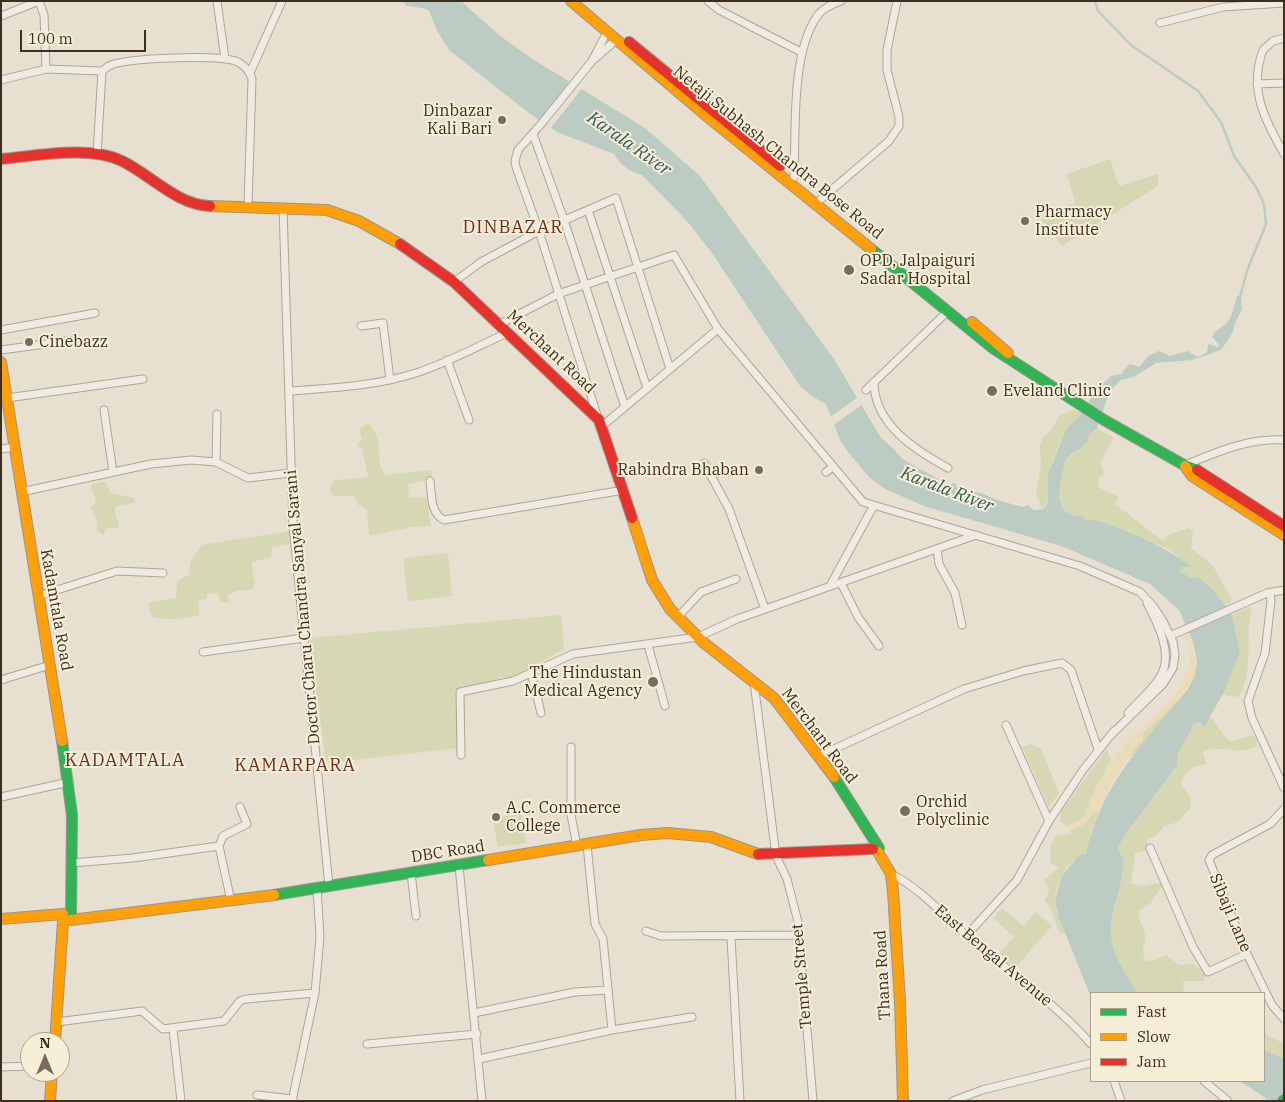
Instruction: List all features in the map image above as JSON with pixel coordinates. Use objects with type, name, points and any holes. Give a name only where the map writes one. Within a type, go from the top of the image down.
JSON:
[{"type":"street","points":[[1,16],[39,1],[44,15],[46,69]]},
{"type":"street","points":[[217,1],[225,59]]},
{"type":"street","points":[[248,206],[252,112],[250,74],[282,1]]},
{"type":"street","name":"Netaji Subhash Chandra Bose Road","points":[[571,1],[702,113],[793,181],[821,199],[1000,344],[1015,362]]},
{"type":"street","name":"Netaji Subhash Chandra Bose Road","points":[[579,1],[994,349],[1104,420],[1184,465],[1196,469],[1284,526]]},
{"type":"street","points":[[708,1],[720,10],[801,52]]},
{"type":"street","points":[[793,181],[801,52],[815,18],[830,6],[841,1]]},
{"type":"street","points":[[821,199],[889,141],[899,126],[899,117],[887,70],[888,50],[897,1]]},
{"type":"street","points":[[1160,23],[1223,7],[1284,3]]},
{"type":"street","points":[[592,61],[607,32]]},
{"type":"street","points":[[1284,38],[1273,41],[1262,50],[1257,84],[1260,107],[1284,154]]},
{"type":"street","points":[[616,40],[592,61],[542,124],[518,150],[515,161],[539,230],[600,424],[625,407],[718,329]]},
{"type":"street","points":[[1,80],[46,69],[102,72],[111,65],[129,62],[225,59],[237,62],[250,74]]},
{"type":"street","points":[[97,154],[102,72]]},
{"type":"street","points":[[1257,84],[1284,83]]},
{"type":"street","points":[[532,134],[564,220],[625,407]]},
{"type":"street","name":"Merchant Road","points":[[1,159],[61,154],[97,154],[122,161],[162,187],[201,206],[283,207],[327,210],[346,215],[400,244],[454,282],[579,399],[600,424],[624,490],[652,580],[661,598],[677,618],[698,637],[772,696],[819,756],[867,830],[877,850]]},
{"type":"street","points":[[454,282],[481,262],[539,230],[616,198],[670,369]]},
{"type":"street","name":"Doctor Charu Chandra Sanyal Sarani","points":[[283,207],[293,526],[329,886]]},
{"type":"street","points":[[588,210],[647,388]]},
{"type":"street","points":[[500,324],[558,294],[674,255],[718,329],[768,394],[863,502],[873,507],[978,534],[1080,566],[1140,592],[1159,614],[1173,635],[1175,655],[1170,674],[1132,716],[1111,734]]},
{"type":"street","points":[[866,390],[948,311]]},
{"type":"street","points":[[1,330],[95,313]]},
{"type":"street","points":[[361,326],[382,323],[390,380]]},
{"type":"street","points":[[289,391],[349,386],[390,380],[419,372],[507,332]]},
{"type":"street","points":[[1,350],[75,340]]},
{"type":"street","points":[[447,360],[468,420]]},
{"type":"street","name":"Kadamtala Road","points":[[1,362],[69,782],[72,815],[71,863],[56,1032]]},
{"type":"street","points":[[7,398],[143,379]]},
{"type":"street","points":[[874,382],[876,402],[899,434],[915,450],[948,468]]},
{"type":"street","points":[[104,410],[113,472]]},
{"type":"street","points":[[216,462],[217,414]]},
{"type":"street","points":[[1184,465],[1232,446],[1257,441],[1284,440]]},
{"type":"street","points":[[1,449],[14,447]]},
{"type":"street","points":[[21,492],[175,461],[206,460],[216,462],[248,478],[290,473]]},
{"type":"street","points":[[704,463],[729,509],[765,609]]},
{"type":"street","name":"Netaji Subhash Chandra Bose Road","points":[[1184,465],[1192,476],[1284,535]]},
{"type":"street","points":[[826,472],[833,467]]},
{"type":"street","points":[[430,481],[433,508],[438,517],[444,520],[624,490]]},
{"type":"street","points":[[830,586],[873,507]]},
{"type":"street","points":[[461,755],[460,692],[513,681],[573,654],[698,637],[765,609],[978,534]]},
{"type":"street","points":[[937,549],[939,564],[955,593],[962,625]]},
{"type":"street","points":[[38,596],[111,572],[126,570],[163,573]]},
{"type":"street","points":[[677,618],[701,592],[736,579]]},
{"type":"street","points":[[841,583],[858,617],[879,646]]},
{"type":"street","points":[[1173,635],[1269,593],[1284,590]]},
{"type":"street","points":[[966,936],[1017,880],[1049,820],[1098,750],[1156,682],[1164,666],[1166,654],[1150,609],[1140,592]]},
{"type":"street","points":[[1269,593],[1271,601],[1265,653],[1248,701],[1252,718],[1284,788]]},
{"type":"street","points":[[203,652],[304,638]]},
{"type":"street","points":[[648,645],[665,706]]},
{"type":"street","points":[[819,756],[964,689],[1023,671],[1062,663],[1071,670],[1098,750]]},
{"type":"street","points":[[1,680],[50,665]]},
{"type":"street","points":[[531,672],[541,713]]},
{"type":"street","name":"Temple Street","points":[[754,682],[776,856],[791,894],[800,935],[812,1101]]},
{"type":"street","points":[[1006,725],[1049,820]]},
{"type":"street","points":[[571,747],[571,815],[582,846],[595,924],[603,939],[612,1030]]},
{"type":"street","points":[[1,796],[69,782]]},
{"type":"street","points":[[231,901],[219,846],[223,836],[247,824],[240,806]]},
{"type":"street","name":"Sibaji Lane","points":[[1284,809],[1275,821],[1210,858],[1209,863],[1247,954],[1272,1005],[1284,1019]]},
{"type":"street","points":[[856,850],[865,841],[867,830]]},
{"type":"street","name":"DBC Road","points":[[67,917],[114,914],[231,901],[459,866],[641,835],[689,834],[713,838],[751,854],[776,856],[877,850]]},
{"type":"street","points":[[71,863],[133,858],[219,846]]},
{"type":"street","points":[[1150,848],[1193,947],[1208,972],[1247,954]]},
{"type":"street","name":"Thana Road","points":[[877,850],[891,874],[900,1001],[903,1101]]},
{"type":"street","points":[[459,866],[477,1034],[482,1101]]},
{"type":"street","points":[[411,873],[416,916]]},
{"type":"street","name":"East Bengal Avenue","points":[[891,874],[906,881],[966,936],[1061,1012],[1090,1043]]},
{"type":"street","points":[[257,1095],[292,1100],[315,993],[320,936],[317,888]]},
{"type":"street","points":[[1,919],[67,917]]},
{"type":"street","points":[[1,924],[67,917]]},
{"type":"street","points":[[646,931],[661,936],[800,935]]},
{"type":"street","points":[[730,937],[740,1101]]},
{"type":"street","points":[[474,1013],[580,992],[608,990]]},
{"type":"street","points":[[57,1022],[142,1011],[159,1027],[173,1029],[224,1022],[240,1001],[315,993]]},
{"type":"street","points":[[479,1059],[612,1030],[692,1016]]},
{"type":"street","points":[[173,1029],[181,1101]]},
{"type":"street","points":[[367,1044],[477,1034]]},
{"type":"street","points":[[953,1101],[990,1088],[1090,1063]]},
{"type":"street","points":[[1,1067],[20,1066]]},
{"type":"street","points":[[50,1101],[51,1082]]},
{"type":"street","points":[[1114,1082],[1121,1101]]},
{"type":"street","points":[[1205,1082],[1228,1101]]},
{"type":"green space","points":[[1110,159],[1119,186],[1158,174],[1158,186],[1062,246],[1038,216],[1075,203],[1067,174]]},
{"type":"green space","points":[[1072,410],[1082,412],[1070,426],[1058,447],[1048,478],[1048,501],[1042,509],[1036,494],[1041,466],[1040,445],[1043,437],[1052,429],[1059,416]]},
{"type":"green space","points":[[368,423],[377,437],[380,465],[387,475],[431,471],[432,477],[408,484],[409,498],[427,497],[431,526],[411,527],[369,536],[367,509],[358,505],[354,496],[333,496],[330,492],[332,483],[336,480],[368,477],[362,448],[358,447],[358,444],[362,439],[359,429]]},
{"type":"green space","points":[[1097,428],[1114,438],[1100,463],[1104,474],[1099,477],[1098,486],[1119,498],[1115,504],[1163,541],[1170,534],[1189,528],[1193,532],[1191,548],[1213,566],[1232,600],[1230,603],[1224,605],[1212,589],[1180,572],[1181,567],[1191,567],[1169,549],[1092,519],[1085,521],[1081,515],[1072,516],[1066,511],[1059,496],[1059,478],[1065,462],[1086,443],[1088,436]]},
{"type":"green space","points":[[106,482],[111,493],[135,498],[134,503],[116,506],[115,511],[119,527],[106,529],[104,535],[97,531],[97,521],[91,508],[96,502],[91,486],[93,483]]},
{"type":"green space","points":[[290,531],[291,544],[272,547],[271,557],[252,562],[253,578],[255,580],[253,589],[236,591],[227,595],[229,603],[221,603],[218,593],[207,594],[207,599],[199,600],[199,615],[176,619],[152,617],[148,605],[150,602],[176,598],[177,581],[189,575],[190,563],[201,545]]},
{"type":"green space","points":[[448,553],[452,596],[408,601],[403,558]]},
{"type":"green space","points":[[1249,607],[1252,608],[1247,675],[1239,696],[1232,697],[1223,694],[1240,653],[1232,615]]},
{"type":"green space","points":[[561,615],[564,649],[511,679],[501,677],[481,686],[455,690],[459,748],[326,763],[309,638]]},
{"type":"green space","points":[[1182,696],[1166,718],[1131,757],[1129,755],[1139,743],[1143,743],[1143,733]]},
{"type":"green space","points":[[1209,716],[1231,742],[1248,736],[1256,737],[1257,746],[1244,750],[1217,749],[1203,752],[1206,764],[1190,770],[1182,779],[1181,784],[1191,799],[1190,808],[1178,822],[1164,826],[1157,835],[1146,840],[1150,850],[1135,853],[1131,884],[1143,886],[1162,882],[1163,885],[1150,904],[1139,911],[1145,934],[1143,953],[1146,961],[1152,961],[1166,955],[1179,965],[1193,964],[1206,973],[1204,981],[1183,981],[1184,992],[1137,992],[1118,960],[1111,939],[1112,915],[1123,867],[1123,858],[1118,848],[1123,838],[1177,765],[1178,754],[1194,724],[1200,722],[1204,727]]},
{"type":"green space","points":[[1031,744],[1041,749],[1059,793],[1049,807],[1022,747]]},
{"type":"green space","points":[[1107,749],[1111,760],[1091,797],[1085,816],[1071,825],[1064,825],[1060,821],[1061,811]]},
{"type":"green space","points":[[1097,809],[1099,810],[1092,828],[1086,854],[1073,861],[1060,879],[1055,904],[1066,933],[1060,933],[1051,909],[1045,901],[1049,890],[1043,880],[1059,868],[1050,863],[1051,844],[1057,835],[1071,834],[1071,829],[1088,821],[1091,814]]},
{"type":"green space","points":[[521,814],[526,843],[498,847],[493,818]]},
{"type":"green space","points":[[1002,908],[1023,926],[1036,912],[1052,926],[1015,968],[999,954],[1014,937],[993,918]]},
{"type":"green space","points":[[1265,1034],[1284,1044],[1284,1059],[1265,1050]]},
{"type":"sand","points":[[1189,634],[1196,663],[1196,671],[1192,680],[1177,700],[1143,733],[1143,744],[1139,743],[1114,779],[1099,810],[1091,814],[1085,824],[1075,829],[1062,827],[1084,819],[1091,797],[1111,760],[1131,736],[1158,713],[1180,688],[1190,660],[1188,643],[1184,636]]},
{"type":"water","name":"Karala River","points":[[402,1],[461,1],[499,35],[531,58],[645,128],[699,175],[834,359],[881,438],[902,459],[949,485],[954,483],[963,490],[981,493],[1000,501],[1023,507],[1028,505],[1034,510],[1043,509],[1048,503],[1048,474],[1066,430],[1087,407],[1093,393],[1111,376],[1124,373],[1122,372],[1130,364],[1139,367],[1148,356],[1159,351],[1170,356],[1188,351],[1197,357],[1207,353],[1208,344],[1218,347],[1219,344],[1212,337],[1215,331],[1229,320],[1237,296],[1241,296],[1242,309],[1233,332],[1221,350],[1192,360],[1156,363],[1134,377],[1117,381],[1111,387],[1097,428],[1089,435],[1087,442],[1071,454],[1065,462],[1060,482],[1059,497],[1063,509],[1072,516],[1083,515],[1085,521],[1092,519],[1132,534],[1157,545],[1193,567],[1181,567],[1180,572],[1192,578],[1198,577],[1212,589],[1232,615],[1240,653],[1223,694],[1204,727],[1200,722],[1194,724],[1178,754],[1177,765],[1123,838],[1118,848],[1123,858],[1123,867],[1112,915],[1111,939],[1118,960],[1137,992],[1090,992],[1090,995],[1059,918],[1055,901],[1061,877],[1079,855],[1086,854],[1102,806],[1113,785],[1126,765],[1188,689],[1195,675],[1197,662],[1193,642],[1179,610],[1150,584],[1061,546],[924,506],[885,489],[869,477],[840,440],[826,404],[813,397],[800,386],[712,253],[687,221],[642,175],[626,168],[614,154],[557,132],[529,113],[450,51],[437,31],[429,11],[423,8],[407,6]]},
{"type":"water","points":[[1265,1050],[1284,1059],[1284,1101],[1270,1101],[1242,1082],[1265,1082]]},
{"type":"pier","points":[[571,79],[583,87],[550,129],[539,121]]},
{"type":"pier","points":[[858,397],[863,404],[832,426],[829,418]]},
{"type":"waterway","points":[[1095,1],[1098,11],[1131,45],[1198,91],[1221,122],[1234,156],[1256,187],[1264,204],[1266,224],[1247,271],[1240,297]]},
{"type":"waterway","points":[[1108,391],[1120,379]]},
{"type":"traffic: fast","points":[[871,249],[994,349],[1104,420],[1184,465],[1197,470]]},
{"type":"traffic: fast","points":[[62,741],[72,815],[71,914]]},
{"type":"traffic: fast","points":[[834,777],[879,848]]},
{"type":"traffic: fast","points":[[274,895],[488,860]]},
{"type":"traffic: slow","points":[[571,1],[703,113],[871,249]]},
{"type":"traffic: slow","points":[[210,206],[327,210],[359,221],[400,244]]},
{"type":"traffic: slow","points":[[972,322],[1008,353]]},
{"type":"traffic: slow","points":[[1,362],[62,741]]},
{"type":"traffic: slow","points":[[1185,466],[1192,476],[1284,535]]},
{"type":"traffic: slow","points":[[632,518],[652,580],[670,609],[704,643],[774,698],[834,777]]},
{"type":"traffic: slow","points":[[488,860],[641,835],[667,833],[711,837],[758,854]]},
{"type":"traffic: slow","points":[[878,852],[891,874],[893,892],[900,1001],[903,1101]]},
{"type":"traffic: slow","points":[[71,920],[274,895]]},
{"type":"traffic: slow","points":[[1,919],[63,914]]},
{"type":"traffic: slow","points":[[56,1032],[63,921]]},
{"type":"traffic: slow","points":[[50,1101],[51,1082]]},
{"type":"traffic: jam","points":[[629,42],[780,166]]},
{"type":"traffic: jam","points":[[1,159],[62,153],[109,156],[133,167],[186,201],[210,206]]},
{"type":"traffic: jam","points":[[400,244],[454,282],[599,420],[632,518]]},
{"type":"traffic: jam","points":[[1197,470],[1284,526]]},
{"type":"traffic: jam","points":[[758,854],[873,849]]},
{"type":"place","name":"Dinbazar Kali Bari","points":[[502,120]]},
{"type":"place","name":"Pharmacy Institute","points":[[1025,221]]},
{"type":"place","name":"OPD, Jalpaiguri Sadar Hospital","points":[[849,270]]},
{"type":"place","name":"Cinebazz","points":[[29,342]]},
{"type":"place","name":"Eveland Clinic","points":[[992,391]]},
{"type":"place","name":"Rabindra Bhaban","points":[[759,470]]},
{"type":"place","name":"The Hindustan Medical Agency","points":[[653,682]]},
{"type":"place","name":"Orchid Polyclinic","points":[[905,811]]},
{"type":"place","name":"A.C. Commerce College","points":[[496,817]]},
{"type":"district","name":"DINBAZAR","points":[[513,228]]},
{"type":"district","name":"KADAMTALA","points":[[125,761]]},
{"type":"district","name":"KAMARPARA","points":[[295,766]]}]
